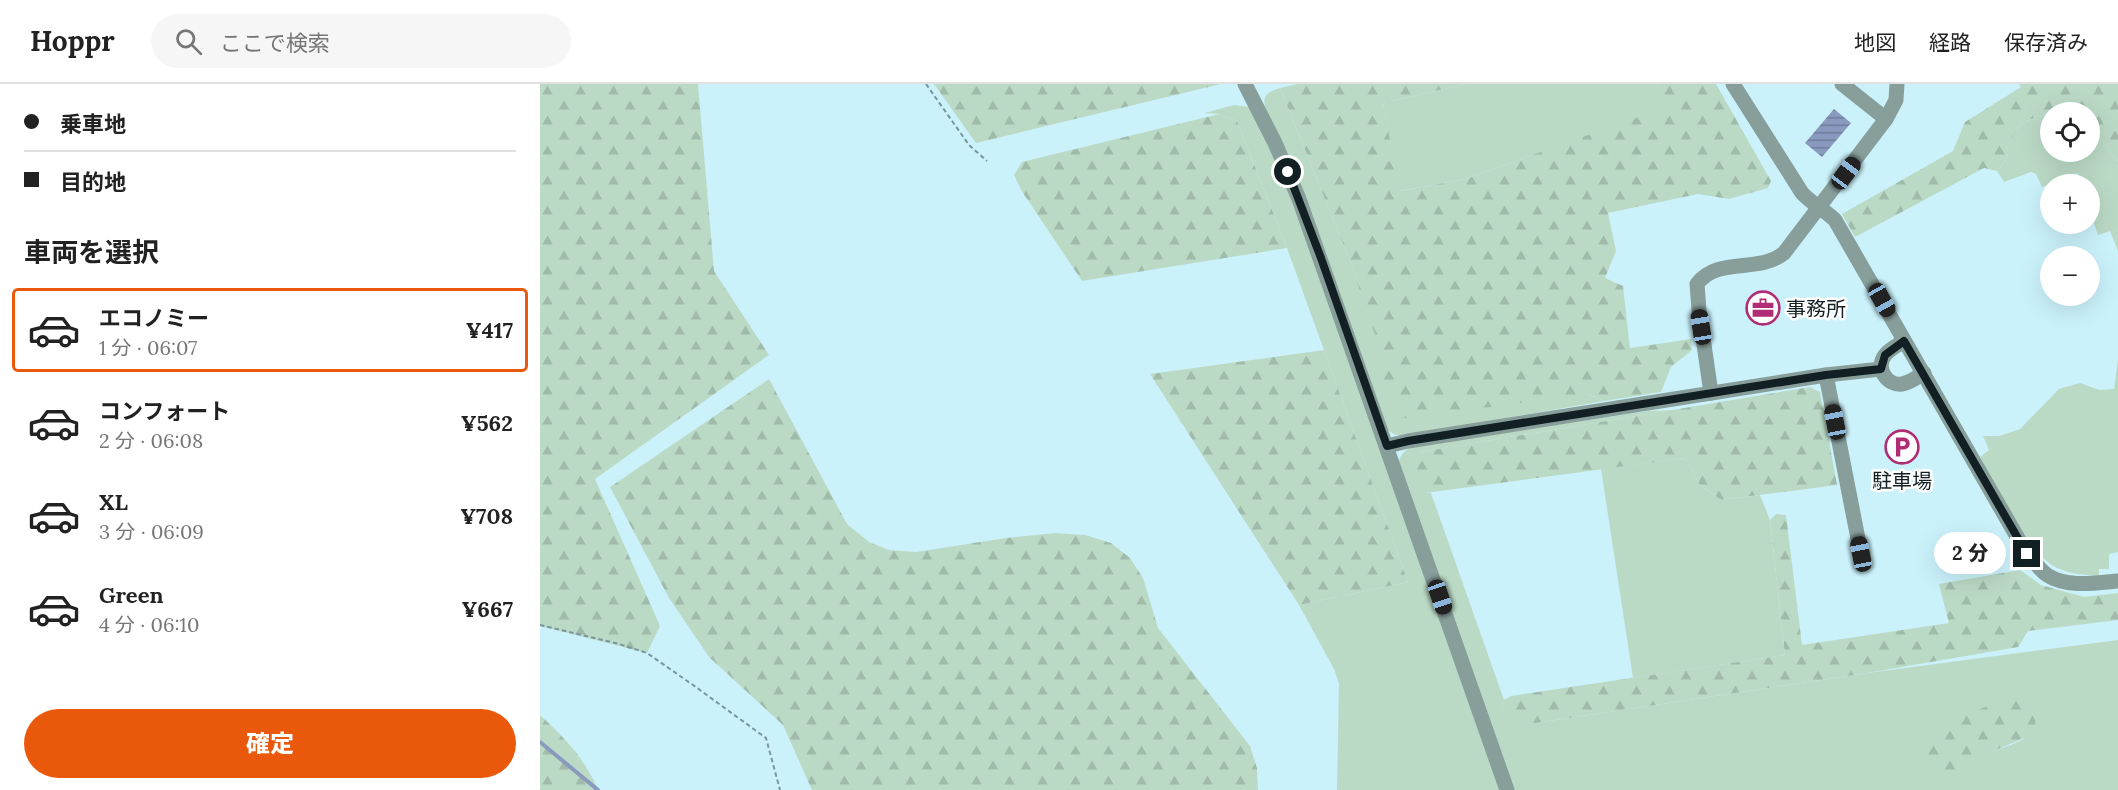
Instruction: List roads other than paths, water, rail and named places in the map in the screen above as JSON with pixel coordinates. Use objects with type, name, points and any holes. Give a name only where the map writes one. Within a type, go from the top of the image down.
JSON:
[{"type":"street","points":[[1245,84],[1275,142],[1299,199],[1507,790]]},
{"type":"street","points":[[1733,84],[1802,193],[1810,202],[1835,220],[2027,554],[2047,575],[2061,580],[2083,584],[2118,581]]},
{"type":"street","points":[[1842,84],[1886,119]]},
{"type":"street","points":[[1711,393],[1697,284],[1703,276],[1713,270],[1776,260],[1784,253],[1886,119],[1896,100],[1897,84]]},
{"type":"street","points":[[1904,341],[1885,355],[1881,369],[1885,377],[1895,384],[1907,382],[1924,373]]},
{"type":"street","points":[[1387,446],[1419,439],[1826,375],[1881,369]]},
{"type":"street","points":[[1826,375],[1861,554]]},
{"type":"water","points":[[1834,109],[1851,123],[1822,157],[1805,143]]},
{"type":"waterway","points":[[540,742],[598,790]]},
{"type":"place","name":"事務所","points":[[1763,308]]},
{"type":"place","name":"駐車場","points":[[1902,447]]}]
